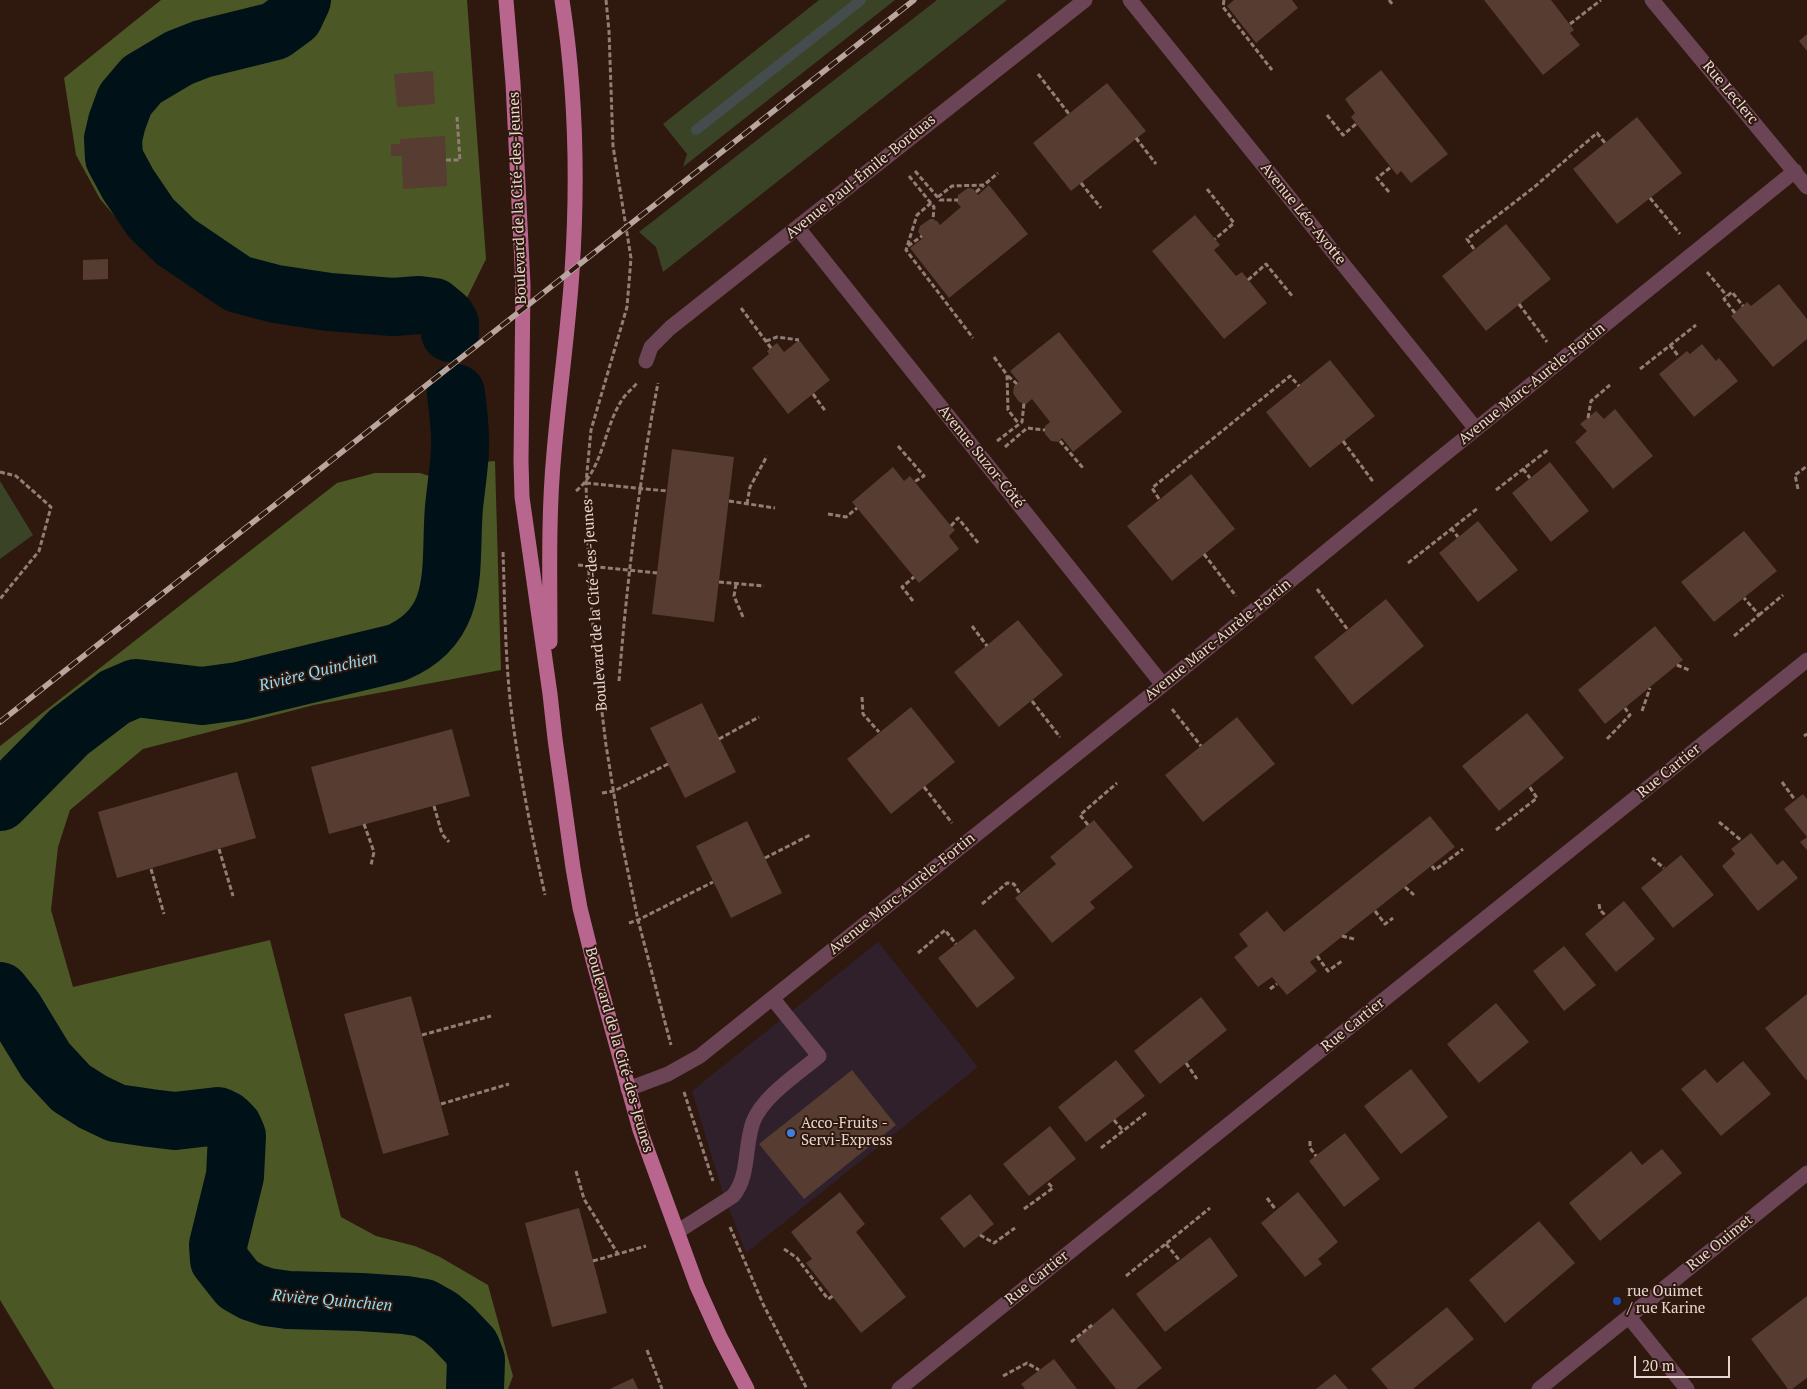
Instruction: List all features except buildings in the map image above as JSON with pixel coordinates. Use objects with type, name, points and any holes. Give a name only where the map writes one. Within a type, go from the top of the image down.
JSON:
[{"type":"main road","name":"Boulevard de la Cité-des-Jeunes","points":[[506,0],[513,83],[522,275],[522,497],[570,854],[580,908],[628,1089],[643,1137],[697,1286],[720,1338],[747,1389]]},
{"type":"main road","name":"Boulevard de la Cité-des-Jeunes","points":[[550,694],[551,509],[554,454],[570,306],[575,199],[573,106],[562,0]]},
{"type":"street","name":"Avenue Paul-Émile-Borduas","points":[[646,361],[651,348],[660,337],[1085,0]]},
{"type":"street","name":"Avenue Léo-Ayotte","points":[[1130,0],[1476,429]]},
{"type":"street","name":"Rue Leclerc","points":[[1652,0],[1807,187]]},
{"type":"street","name":"Avenue Marc-Aurèle-Fortin","points":[[628,1089],[668,1074],[700,1056],[773,999],[1164,685],[1795,171]]},
{"type":"street","name":"Avenue Suzor-Côté","points":[[798,228],[1164,685]]},
{"type":"street","name":"Rue Cartier","points":[[899,1389],[1807,660]]},
{"type":"street","points":[[677,1232],[733,1196],[738,1190],[744,1175],[749,1139],[760,1110],[768,1099],[819,1056],[773,999]]},
{"type":"street","name":"Rue Ouimet","points":[[1539,1389],[1807,1173]]},
{"type":"street","points":[[1629,1317],[1687,1389]]},
{"type":"path","name":"Boulevard de la Cité-des-Jeunes","points":[[606,0],[609,31],[613,146],[631,258],[627,307],[591,430],[586,483],[589,565],[596,663],[606,745],[627,869],[667,1032]]},
{"type":"path","points":[[1224,0],[1223,7],[1272,70]]},
{"type":"path","points":[[1389,0],[1393,5]]},
{"type":"path","points":[[1570,24],[1601,0]]},
{"type":"path","points":[[1038,74],[1069,114]]},
{"type":"path","points":[[1327,114],[1343,135],[1356,124]]},
{"type":"path","points":[[446,160],[460,160],[457,117]]},
{"type":"path","points":[[1474,249],[1466,239],[1533,188],[1597,133],[1605,143]]},
{"type":"path","points":[[1136,138],[1156,164]]},
{"type":"path","points":[[1389,192],[1377,178],[1391,167]]},
{"type":"path","points":[[915,171],[940,200],[958,200]]},
{"type":"path","points":[[976,192],[998,173]]},
{"type":"path","points":[[909,176],[934,206],[933,220]]},
{"type":"path","points":[[1081,183],[1101,208]]},
{"type":"path","points":[[938,197],[952,186],[984,185]]},
{"type":"path","points":[[1207,189],[1234,223],[1215,239]]},
{"type":"path","points":[[1650,198],[1680,235]]},
{"type":"path","points":[[931,203],[917,215],[906,250],[973,338]]},
{"type":"path","points":[[907,247],[922,236]]},
{"type":"path","points":[[1248,280],[1266,264],[1293,297]]},
{"type":"path","points":[[1707,272],[1728,296]]},
{"type":"path","points":[[1735,313],[1724,299],[1732,292],[1743,306]]},
{"type":"path","points":[[1519,304],[1549,344]]},
{"type":"path","points":[[741,308],[771,348]]},
{"type":"path","points":[[1640,369],[1696,325]]},
{"type":"path","points":[[766,341],[776,337],[799,340]]},
{"type":"path","points":[[1670,345],[1679,357]]},
{"type":"path","points":[[994,358],[1007,375],[1017,384]]},
{"type":"path","points":[[1007,375],[1008,410],[1019,424]]},
{"type":"path","points":[[1159,499],[1152,488],[1290,376],[1299,386]]},
{"type":"path","points":[[576,492],[586,483],[601,456],[614,417],[623,398],[638,383]]},
{"type":"path","points":[[619,680],[629,569],[658,383]]},
{"type":"path","points":[[1588,418],[1591,401],[1610,385]]},
{"type":"path","points":[[813,394],[826,412]]},
{"type":"path","points":[[996,442],[1022,422],[1024,404]]},
{"type":"path","points":[[1002,449],[1027,428],[1045,430]]},
{"type":"path","points":[[1060,441],[1083,468]]},
{"type":"path","points":[[1343,441],[1374,483]]},
{"type":"path","points":[[898,446],[924,476],[914,482]]},
{"type":"path","points":[[1496,490],[1549,449]]},
{"type":"path","points":[[748,504],[750,487],[767,456]]},
{"type":"path","points":[[1798,489],[1795,476],[1807,466]]},
{"type":"path","points":[[1523,469],[1530,478]]},
{"type":"path","points":[[0,472],[16,476],[51,506],[39,551],[0,599]]},
{"type":"path","points":[[586,483],[667,492]]},
{"type":"path","points":[[729,501],[775,508]]},
{"type":"path","points":[[828,514],[846,517],[857,508]]},
{"type":"path","points":[[1408,563],[1478,508]]},
{"type":"path","points":[[951,526],[958,518],[979,544]]},
{"type":"path","points":[[1451,528],[1458,536]]},
{"type":"path","points":[[1204,554],[1236,596]]},
{"type":"path","points":[[578,565],[657,573]]},
{"type":"path","points":[[913,601],[902,587],[914,577]]},
{"type":"path","points":[[719,582],[764,586]]},
{"type":"path","points":[[736,584],[734,596],[743,617]]},
{"type":"path","points":[[1316,588],[1348,630]]},
{"type":"path","points":[[1734,636],[1783,595]]},
{"type":"path","points":[[1744,598],[1759,615]]},
{"type":"path","points":[[972,626],[987,646]]},
{"type":"path","points":[[1677,665],[1689,670]]},
{"type":"path","points":[[1642,711],[1650,688]]},
{"type":"path","points":[[862,697],[863,714],[879,732]]},
{"type":"path","points":[[1032,701],[1060,737]]},
{"type":"path","points":[[1170,706],[1202,746]]},
{"type":"path","points":[[1607,739],[1630,715],[1625,708]]},
{"type":"path","points":[[719,739],[759,717]]},
{"type":"path","points":[[602,793],[614,791],[668,764]]},
{"type":"path","points":[[1782,782],[1795,800]]},
{"type":"path","points":[[1088,825],[1080,815],[1117,783]]},
{"type":"path","points":[[1496,830],[1537,798],[1529,786]]},
{"type":"path","points":[[924,787],[952,823]]},
{"type":"path","points":[[434,806],[442,834],[449,842]]},
{"type":"path","points":[[1719,822],[1742,841]]},
{"type":"path","points":[[364,824],[374,852],[371,865]]},
{"type":"path","points":[[765,858],[810,835]]},
{"type":"path","points":[[219,849],[233,896]]},
{"type":"path","points":[[1432,866],[1435,870],[1463,849]]},
{"type":"path","points":[[1652,858],[1664,868]]},
{"type":"path","points":[[151,869],[164,914]]},
{"type":"path","points":[[629,923],[713,882]]},
{"type":"path","points":[[982,904],[1007,883],[1014,884],[1020,894]]},
{"type":"path","points":[[1404,887],[1414,895]]},
{"type":"path","points":[[1599,904],[1600,910],[1606,916]]},
{"type":"path","points":[[1375,911],[1385,924],[1393,918]]},
{"type":"path","points":[[918,953],[945,930],[956,944]]},
{"type":"path","points":[[1342,936],[1354,939]]},
{"type":"path","points":[[1317,956],[1328,971],[1342,961]]},
{"type":"path","points":[[1270,989],[1277,984]]},
{"type":"path","points":[[422,1035],[491,1016]]},
{"type":"path","points":[[1186,1063],[1197,1078]]},
{"type":"path","points":[[441,1104],[509,1084]]},
{"type":"path","points":[[686,1100],[715,1188]]},
{"type":"path","points":[[1101,1148],[1146,1113]]},
{"type":"path","points":[[1114,1120],[1122,1131]]},
{"type":"path","points":[[1310,1141],[1310,1148],[1316,1156]]},
{"type":"path","points":[[576,1171],[584,1199],[618,1254]]},
{"type":"path","points":[[1024,1209],[1052,1188],[1047,1182]]},
{"type":"path","points":[[1268,1198],[1276,1210]]},
{"type":"path","points":[[1126,1276],[1210,1208]]},
{"type":"path","points":[[728,1222],[763,1304],[806,1389]]},
{"type":"path","points":[[980,1235],[994,1243],[1015,1228]]},
{"type":"path","points":[[1166,1244],[1180,1261]]},
{"type":"path","points":[[593,1261],[646,1246]]},
{"type":"path","points":[[784,1249],[797,1258],[828,1299],[833,1296]]},
{"type":"path","points":[[1071,1342],[1092,1325]]},
{"type":"path","points":[[647,1350],[662,1389]]},
{"type":"path","points":[[1003,1376],[1027,1363],[1039,1370]]},
{"type":"shaded area","points":[[878,942],[978,1067],[746,1253],[722,1190],[692,1091]]},
{"type":"green space","points":[[161,0],[467,0],[486,259],[465,302],[389,327],[280,311],[208,290],[161,260],[131,235],[100,199],[76,155],[64,78]]},
{"type":"green space","points":[[819,0],[895,0],[683,167],[687,154],[663,124]]},
{"type":"green space","points":[[937,0],[1007,0],[663,272],[656,247],[639,232]]},
{"type":"green space","points":[[495,461],[501,670],[314,705],[143,749],[70,810],[58,847],[51,910],[73,987],[270,940],[341,1217],[376,1236],[415,1246],[440,1257],[488,1285],[513,1376],[508,1389],[54,1389],[0,1300],[0,746],[337,483],[375,473],[420,473],[473,490],[482,462]]},
{"type":"green space","points":[[0,481],[33,535],[0,559]]},
{"type":"waterway","name":"Rivière Quinchien","points":[[302,0],[294,17],[275,31],[202,49],[179,58],[142,80],[125,100],[117,122],[113,139],[114,158],[128,184],[151,218],[176,242],[238,284],[276,294],[329,302],[393,307],[419,305],[434,307],[446,317],[450,324],[450,333]]},
{"type":"waterway","points":[[696,130],[861,0]]},
{"type":"waterway","name":"Rivière Quinchien","points":[[0,802],[69,732],[115,697],[136,688],[202,696],[239,691],[396,653],[418,641],[433,627],[442,610],[448,592],[460,450],[456,393]]},
{"type":"waterway","name":"Rivière Quinchien","points":[[0,991],[15,1010],[46,1061],[71,1088],[93,1102],[116,1113],[175,1121],[218,1116],[226,1120],[233,1127],[237,1136],[235,1176],[218,1245],[219,1260],[238,1284],[252,1292],[267,1297],[288,1300],[361,1302],[424,1308],[440,1317],[471,1347],[476,1360],[475,1389]]},
{"type":"railway","points":[[0,722],[914,0]]},
{"type":"place","name":"Acco-Fruits - Servi-Express","points":[[791,1133]]},
{"type":"place","name":"rue Ouimet / rue Karine","points":[[1617,1301]]}]
